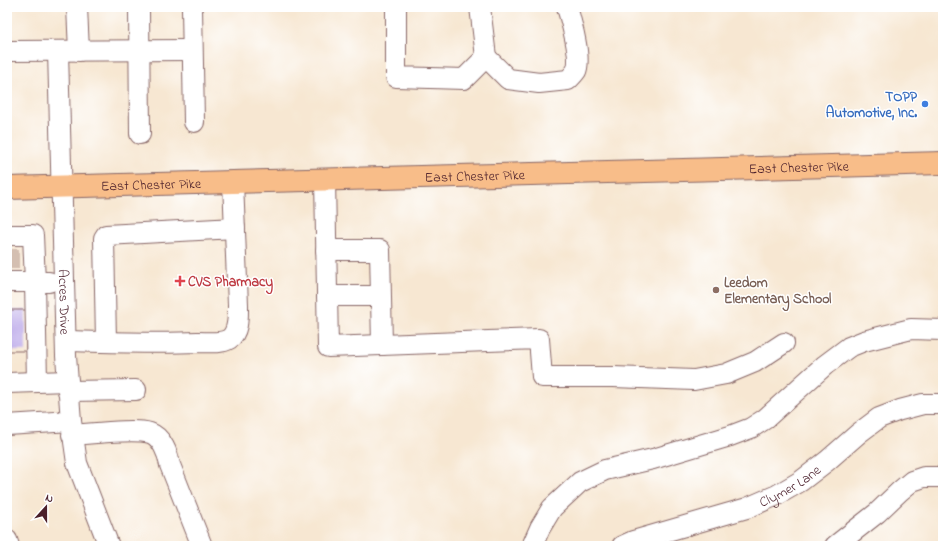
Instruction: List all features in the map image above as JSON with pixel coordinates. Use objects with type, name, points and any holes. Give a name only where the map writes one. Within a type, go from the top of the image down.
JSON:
[{"type":"main road","name":"East Chester Pike","points":[[7,188],[943,163]]},
{"type":"street","points":[[77,7],[79,51]]},
{"type":"street","points":[[139,7],[140,134]]},
{"type":"street","points":[[192,7],[194,122]]},
{"type":"street","points":[[396,7],[396,77],[464,79],[486,57]]},
{"type":"street","points":[[480,7],[486,57],[508,79],[539,83],[568,80],[576,72],[578,60],[572,24],[567,7]]},
{"type":"street","points":[[7,51],[192,50]]},
{"type":"street","name":"Acres Drive","points":[[58,51],[66,341],[72,428],[77,463],[109,546]]},
{"type":"street","points":[[325,179],[328,347],[539,339],[542,377],[613,377],[694,380],[726,374],[755,362],[784,343]]},
{"type":"street","points":[[66,341],[182,343],[227,340],[235,331],[238,315],[233,182]]},
{"type":"street","points":[[106,342],[104,238],[106,235],[235,228]]},
{"type":"street","points":[[8,239],[33,235],[36,282],[37,382]]},
{"type":"street","points":[[326,250],[380,250],[382,345]]},
{"type":"street","points":[[8,278],[36,282],[65,282]]},
{"type":"street","points":[[327,296],[380,296]]},
{"type":"street","points":[[532,546],[540,528],[552,508],[580,482],[605,470],[653,459],[730,436],[751,428],[765,419],[825,365],[849,347],[864,341],[911,329],[943,330]]},
{"type":"street","points":[[7,383],[37,382],[68,386],[136,390]]},
{"type":"street","name":"Clymer Lane","points":[[622,546],[632,541],[747,508],[777,495],[801,481],[879,418],[900,410],[923,404],[943,404]]},
{"type":"street","points":[[7,425],[138,431],[151,433],[160,441],[168,454],[170,465],[202,546]]},
{"type":"street","points":[[835,546],[877,513],[912,481],[924,476],[943,477]]},
{"type":"street","points":[[7,540],[9,546]]},
{"type":"building","points":[[7,310],[26,310],[26,351],[7,351]]},
{"type":"tunnel","points":[[9,247],[9,269]]},
{"type":"place","name":"TOPP Automotive, Inc.","points":[[925,104]]},
{"type":"place","name":"CVS Pharmacy","points":[[180,281]]},
{"type":"place","name":"Leedom Elementary School","points":[[716,290]]}]
